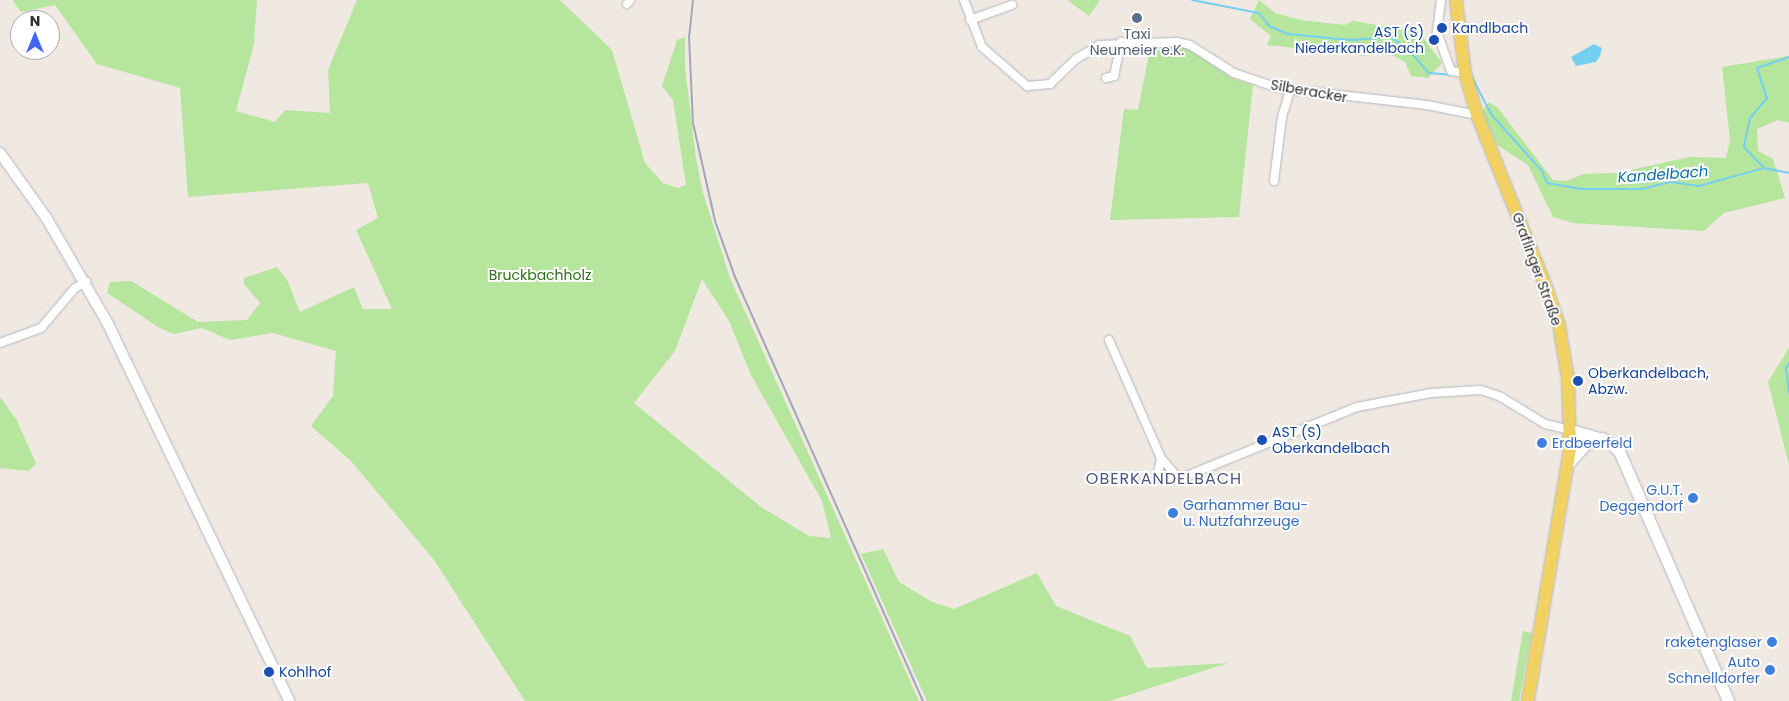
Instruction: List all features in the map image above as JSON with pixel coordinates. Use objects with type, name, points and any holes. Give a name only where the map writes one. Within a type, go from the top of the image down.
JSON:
[{"type":"main road","name":"Graflinger Straße","points":[[1456,0],[1464,73],[1477,115],[1559,325],[1571,430],[1568,464],[1528,701]]},
{"type":"main road","points":[[1571,430],[1602,438],[1618,451],[1630,472],[1728,701]]},
{"type":"main road","points":[[1568,464],[1586,443],[1602,438]]},
{"type":"street","name":"Silberacker","points":[[964,0],[970,20],[990,57],[1027,86],[1050,84],[1088,51],[1121,42],[1190,45],[1234,73],[1290,90],[1427,105],[1477,115]]},
{"type":"street","points":[[1441,0],[1437,32],[1452,71],[1464,73]]},
{"type":"street","points":[[970,20],[1012,5]]},
{"type":"street","points":[[1106,78],[1114,76],[1121,42]]},
{"type":"street","points":[[1274,181],[1282,117],[1290,90]]},
{"type":"street","points":[[0,153],[86,282],[289,701]]},
{"type":"street","points":[[0,343],[41,328],[75,288],[86,282]]},
{"type":"street","points":[[1109,340],[1161,458],[1173,476]]},
{"type":"street","points":[[1161,458],[1158,474],[1173,476],[1179,479],[1198,474],[1357,407],[1431,393],[1481,390],[1501,397],[1544,424],[1571,430]]},
{"type":"green space","name":"Bruckbachholz","points":[[12,0],[257,0],[254,44],[236,111],[275,122],[285,110],[330,113],[328,70],[357,0],[560,0],[612,50],[645,163],[663,183],[678,188],[686,185],[673,100],[662,86],[677,40],[685,37],[685,68],[696,159],[703,193],[730,278],[919,701],[525,701],[434,560],[351,461],[311,426],[333,396],[336,351],[273,333],[230,340],[202,328],[174,334],[158,327],[107,293],[110,282],[131,281],[198,322],[247,320],[260,303],[244,284],[244,278],[277,267],[287,280],[300,312],[354,287],[363,309],[392,309],[356,230],[378,218],[368,183],[188,197],[180,88],[97,64],[55,5],[31,10],[20,10]],"holes":[[[702,279],[729,321],[751,375],[822,501],[831,538],[809,536],[761,507],[634,403],[675,351]]]},
{"type":"green space","points":[[1067,0],[1100,0],[1089,16]]},
{"type":"green space","points":[[1259,0],[1275,13],[1301,20],[1345,25],[1353,21],[1419,32],[1442,63],[1428,78],[1411,76],[1405,62],[1379,48],[1365,56],[1267,45],[1271,36],[1250,19]]},
{"type":"green space","points":[[1151,44],[1187,48],[1232,78],[1253,85],[1239,217],[1110,220],[1124,109],[1138,110]]},
{"type":"green space","points":[[1789,56],[1789,123],[1778,120],[1757,129],[1758,151],[1773,159],[1785,198],[1724,213],[1704,231],[1573,223],[1553,217],[1528,165],[1497,145],[1482,111],[1489,102],[1498,108],[1553,180],[1567,181],[1583,174],[1616,173],[1690,157],[1726,158],[1730,140],[1722,67]]},
{"type":"green space","points":[[1789,348],[1789,465],[1768,382]]},
{"type":"green space","points":[[0,397],[16,419],[36,463],[29,471],[0,468]]},
{"type":"green space","points":[[883,549],[899,582],[932,602],[954,609],[1037,573],[1056,606],[1130,636],[1147,668],[1228,663],[1110,701],[927,701],[861,554]]},
{"type":"green space","points":[[1523,631],[1532,633],[1519,701],[1511,701]]},
{"type":"water","points":[[1594,44],[1602,48],[1596,62],[1576,66],[1571,57]]},
{"type":"waterway","name":"Kandelbach","points":[[1192,0],[1259,13],[1269,26],[1288,34],[1351,40],[1390,37],[1406,47],[1429,73],[1450,75]]},
{"type":"waterway","points":[[1789,57],[1757,68],[1767,98],[1750,118],[1744,147],[1764,168],[1789,173]]},
{"type":"waterway","name":"Kandelbach","points":[[1471,75],[1491,114],[1542,171],[1547,183],[1581,189],[1642,189],[1671,182],[1699,186],[1764,168]]},
{"type":"waterway","points":[[1789,363],[1786,368],[1789,393]]},
{"type":"railway","points":[[693,0],[689,36],[693,123],[715,221],[735,277],[923,701]]},
{"type":"place","name":"Taxi Neumeier e.K.","points":[[1137,18]]},
{"type":"place","name":"Kandlbach","points":[[1442,28]]},
{"type":"place","name":"AST (S) Niederkandelbach","points":[[1434,40]]},
{"type":"place","name":"Oberkandelbach, Abzw.","points":[[1578,381]]},
{"type":"place","name":"AST (S) Oberkandelbach","points":[[1262,440]]},
{"type":"place","name":"Erdbeerfeld","points":[[1542,443]]},
{"type":"place","name":"G.U.T. Deggendorf","points":[[1693,498]]},
{"type":"place","name":"Garhammer Bau- u. Nutzfahrzeuge","points":[[1173,513]]},
{"type":"place","name":"raketenglaser","points":[[1772,642]]},
{"type":"place","name":"Auto Schnelldorfer","points":[[1770,670]]},
{"type":"place","name":"Kohlhof","points":[[269,672]]},
{"type":"district","name":"OBERKANDELBACH","points":[[1164,479]]}]
